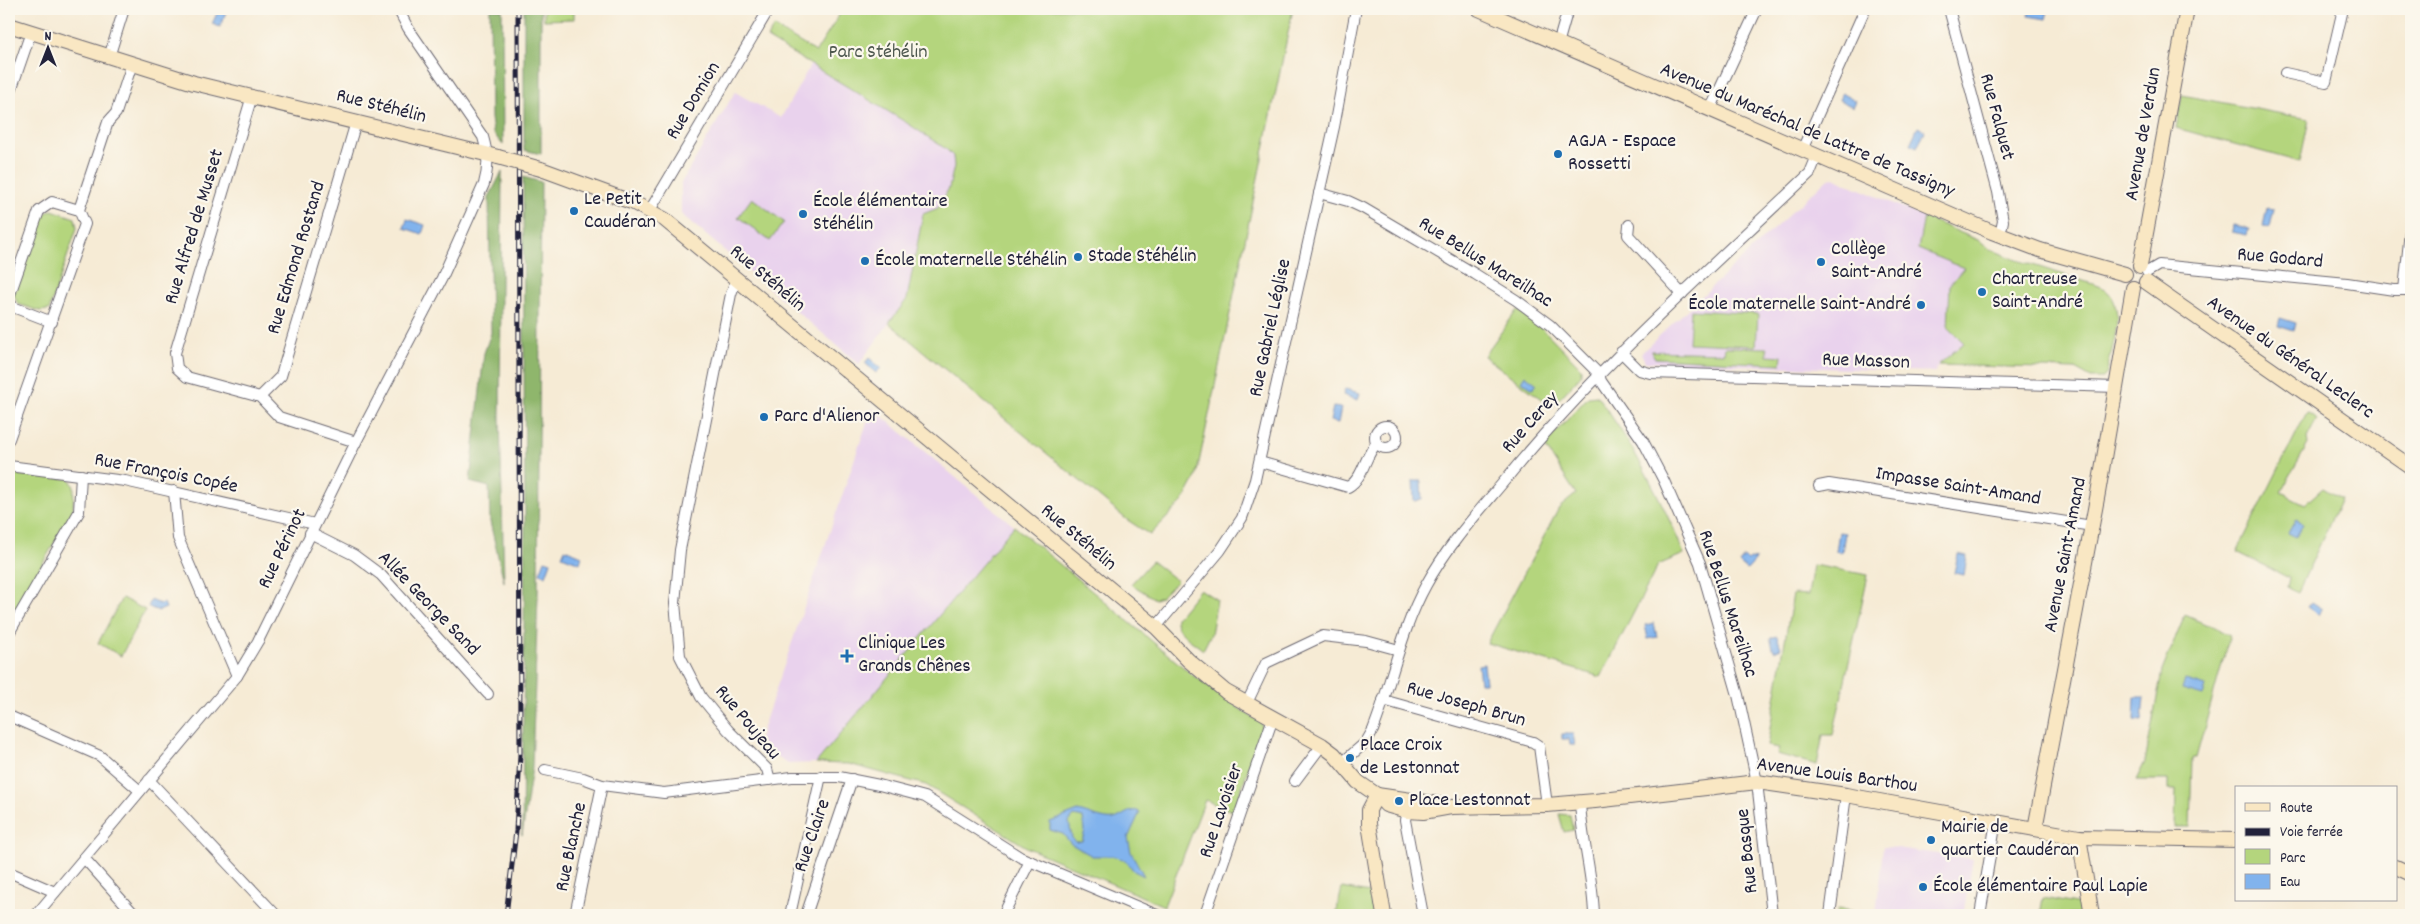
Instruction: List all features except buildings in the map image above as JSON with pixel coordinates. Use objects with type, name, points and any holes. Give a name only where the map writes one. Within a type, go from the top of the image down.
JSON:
[{"type":"street","points":[[109,57],[124,9]]},
{"type":"street","points":[[398,9],[408,28],[479,130],[492,156]]},
{"type":"street","name":"Rue Domion","points":[[650,210],[769,9]]},
{"type":"street","name":"Rue Gabriel Léglise","points":[[1156,627],[1220,551],[1242,518],[1256,480],[1334,127],[1356,9]]},
{"type":"street","name":"Avenue du Maréchal de Lattre de Tassigny","points":[[1479,9],[2000,235],[2067,258],[2126,274]]},
{"type":"street","points":[[1558,44],[1568,9]]},
{"type":"street","points":[[1710,110],[1757,9]]},
{"type":"street","points":[[1802,150],[1865,9]]},
{"type":"street","name":"Rue Falquet","points":[[1949,9],[1998,192],[2002,221],[2000,235]]},
{"type":"street","name":"Avenue de Verdun","points":[[2144,273],[2187,9]]},
{"type":"street","points":[[2284,73],[2326,82],[2343,9]]},
{"type":"street","name":"Rue Stéhélin","points":[[9,25],[209,87],[252,96],[541,169],[650,210],[664,219],[1156,627],[1188,660],[1226,692],[1246,705],[1322,745],[1342,763],[1358,782],[1377,795]]},
{"type":"street","points":[[9,96],[31,32]]},
{"type":"street","points":[[9,439],[52,322],[85,224],[79,210],[108,122],[116,112],[132,64]]},
{"type":"street","name":"Rue Alfred de Musset","points":[[252,96],[175,354],[177,368],[187,377],[260,397]]},
{"type":"street","name":"Rue Edmond Rostand","points":[[260,397],[281,376],[356,122]]},
{"type":"street","name":"Rue Périnot","points":[[36,915],[237,676],[258,641],[356,442],[446,270],[484,184],[492,156]]},
{"type":"street","name":"Rue Cerey","points":[[1342,763],[1366,742],[1383,700],[1399,650],[1426,585],[1450,548],[1527,453],[1599,374],[1810,173],[1816,156]]},
{"type":"street","name":"Rue Bellus Mareilhac","points":[[1319,193],[1348,201],[1363,208],[1492,284],[1550,324],[1599,374],[1599,378],[1643,441],[1664,481],[1700,563],[1738,695],[1757,782]]},
{"type":"street","points":[[9,297],[40,211],[52,202],[79,210]]},
{"type":"street","points":[[2408,290],[2411,222]]},
{"type":"street","points":[[1629,225],[1628,235],[1682,294]]},
{"type":"street","name":"Rue Godard","points":[[2144,273],[2159,265],[2408,290]]},
{"type":"street","points":[[2131,267],[2144,273],[2142,287],[2133,288],[2126,282],[2126,274],[2131,267]]},
{"type":"street","name":"Avenue du Général Leclerc","points":[[2144,273],[2411,467]]},
{"type":"street","name":"Rue Poujeau","points":[[736,280],[732,291],[680,550],[675,602],[680,656],[701,697],[728,730],[767,769],[770,780],[821,776],[852,779],[924,798],[1030,861],[1157,915]]},
{"type":"street","name":"Avenue Saint-Amand","points":[[2035,829],[2092,526],[2133,288]]},
{"type":"street","points":[[9,301],[13,307],[52,322]]},
{"type":"street","name":"Rue Masson","points":[[1621,352],[1639,370],[1650,372],[2116,387]]},
{"type":"street","points":[[260,397],[279,417],[356,442]]},
{"type":"street","points":[[1260,462],[1348,487],[1359,477],[1370,451],[1377,443]]},
{"type":"street","name":"Rue François Copée","points":[[9,466],[80,475],[174,491],[313,529]]},
{"type":"street","points":[[9,632],[79,512],[80,475]]},
{"type":"street","name":"Impasse Saint-Amand","points":[[1819,486],[1829,484],[2092,526]]},
{"type":"street","points":[[174,491],[178,538],[237,676]]},
{"type":"street","name":"Allée George Sand","points":[[313,529],[354,554],[381,575],[488,694]]},
{"type":"street","points":[[1246,705],[1266,663],[1323,636],[1366,641],[1399,650]]},
{"type":"street","name":"Rue Joseph Brun","points":[[1383,700],[1533,742],[1539,746],[1542,757],[1547,805]]},
{"type":"street","points":[[9,716],[100,756],[140,791]]},
{"type":"street","name":"Rue Lavoisier","points":[[1205,915],[1273,718]]},
{"type":"street","points":[[1294,781],[1322,745]]},
{"type":"street","points":[[545,770],[583,778],[602,785],[664,793],[770,780]]},
{"type":"street","name":"Rue Claire","points":[[790,915],[821,776]]},
{"type":"street","name":"Rue Claire","points":[[806,915],[808,904],[852,779]]},
{"type":"street","points":[[149,780],[276,915]]},
{"type":"street","name":"Avenue Louis Barthou","points":[[1377,795],[1386,805],[1407,812],[1424,812],[1451,806],[1547,805],[1757,782],[1846,795],[2079,836],[2235,840]]},
{"type":"street","name":"Rue Basque","points":[[1757,782],[1772,915]]},
{"type":"street","name":"Rue Blanche","points":[[575,915],[602,785]]},
{"type":"street","points":[[1384,915],[1369,824],[1369,810],[1377,795],[1451,806]]},
{"type":"street","points":[[1830,915],[1846,795]]},
{"type":"street","points":[[1580,802],[1581,822],[1591,871],[1594,915]]},
{"type":"street","points":[[1407,812],[1405,820],[1423,915]]},
{"type":"street","points":[[1980,915],[1996,822]]},
{"type":"street","points":[[2079,836],[2092,915]]},
{"type":"street","points":[[84,858],[135,915]]},
{"type":"street","points":[[1003,915],[1030,861]]},
{"type":"street","points":[[2398,869],[2411,874]]},
{"type":"street","points":[[9,872],[55,892]]},
{"type":"street","name":"Rue Claire","points":[[794,900],[808,904]]},
{"type":"shaded area","name":"École élémentaire Stéhélin","points":[[811,64],[907,123],[946,149],[953,156],[954,165],[949,188],[938,208],[923,215],[907,299],[859,364],[681,214],[681,183],[735,92],[781,118]]},
{"type":"shaded area","name":"Collège Saint-André","points":[[1834,178],[1924,217],[1918,249],[1964,268],[1950,284],[1948,327],[1964,343],[1938,365],[1935,372],[1645,362],[1641,353],[1827,179]]},
{"type":"shaded area","name":"Clinique Les Grands Chênes","points":[[872,408],[1014,526],[816,763],[788,764],[757,745]]},
{"type":"shaded area","name":"École élémentaire Paul Lapie","points":[[1883,846],[1973,859],[1963,915],[1876,915]]},
{"type":"green space","points":[[490,9],[502,9],[503,145],[493,133],[491,118]]},
{"type":"green space","points":[[524,9],[541,9],[541,154],[524,150]]},
{"type":"green space","points":[[544,9],[574,9],[574,19],[544,20]]},
{"type":"green space","name":"Stade Stéhélin","points":[[843,9],[1293,9],[1196,477],[1183,501],[1150,535],[1126,519],[889,323],[907,299],[923,214],[938,208],[949,188],[954,166],[953,156],[946,149],[907,123],[767,38],[774,27],[816,52]]},
{"type":"green space","points":[[2182,95],[2309,119],[2300,162],[2176,128]]},
{"type":"green space","points":[[502,172],[500,416],[504,582],[490,522],[489,487],[470,482],[484,353],[491,333],[489,197]]},
{"type":"green space","points":[[523,177],[541,182],[538,595],[532,768],[522,835],[525,524]]},
{"type":"green space","points":[[752,198],[784,222],[770,241],[738,217]]},
{"type":"green space","points":[[52,210],[75,218],[77,228],[49,310],[39,311],[18,304],[14,295],[42,215]]},
{"type":"green space","points":[[1924,217],[1980,241],[1990,249],[2014,259],[2099,286],[2109,293],[2117,313],[2115,338],[2107,373],[2103,378],[2091,378],[2075,369],[1938,365],[1964,343],[1948,327],[1950,284],[1964,268],[1918,249]]},
{"type":"green space","points":[[1517,310],[1539,325],[1581,368],[1581,375],[1552,407],[1484,356]]},
{"type":"green space","points":[[1691,310],[1758,314],[1756,346],[1689,343]]},
{"type":"green space","points":[[1725,347],[1767,348],[1767,355],[1782,356],[1781,364],[1655,358],[1651,351],[1724,353]]},
{"type":"green space","points":[[1597,396],[1635,453],[1666,513],[1684,554],[1658,565],[1601,677],[1487,643],[1559,508],[1576,494],[1544,445],[1588,397]]},
{"type":"green space","points":[[2307,412],[2317,419],[2307,438],[2308,444],[2281,492],[2305,504],[2323,488],[2341,499],[2298,592],[2287,587],[2289,578],[2237,552]]},
{"type":"green space","points":[[9,474],[70,479],[74,487],[73,511],[9,621]]},
{"type":"green space","points":[[1014,526],[1195,677],[1261,722],[1262,726],[1234,812],[1205,800],[1164,906],[1028,848],[926,785],[849,764],[816,763]]},
{"type":"green space","points":[[1152,561],[1177,581],[1161,597],[1155,599],[1131,584]]},
{"type":"green space","points":[[1813,565],[1868,575],[1833,735],[1823,735],[1817,765],[1777,754],[1779,748],[1767,746],[1793,594],[1808,595]]},
{"type":"green space","points":[[1200,589],[1217,600],[1211,634],[1203,650],[1181,632],[1176,623],[1176,618]]},
{"type":"green space","points":[[122,598],[145,610],[121,656],[98,643]]},
{"type":"green space","points":[[2185,615],[2230,635],[2196,758],[2192,758],[2190,827],[2175,827],[2176,790],[2168,790],[2168,780],[2136,780],[2145,762],[2162,671]]},
{"type":"green space","points":[[1559,814],[1570,815],[1573,830],[1564,832]]},
{"type":"green space","points":[[1342,888],[1375,894],[1378,915],[1301,915],[1301,913],[1336,914]]},
{"type":"green space","points":[[2043,898],[2081,905],[2082,915],[2040,915]]},
{"type":"green space","points":[[1838,909],[1871,913],[1871,915],[1837,915]]},
{"type":"water","points":[[219,9],[226,12],[220,27],[212,24]]},
{"type":"water","points":[[2030,9],[2048,11],[2046,19],[2028,16]]},
{"type":"water","points":[[1842,93],[1856,101],[1853,107],[1839,100]]},
{"type":"water","points":[[1918,127],[1925,131],[1917,147],[1910,144]]},
{"type":"water","points":[[2267,208],[2274,209],[2270,227],[2263,226]]},
{"type":"water","points":[[407,219],[425,225],[422,234],[404,228]]},
{"type":"water","points":[[2233,225],[2249,228],[2247,235],[2232,232]]},
{"type":"water","points":[[2280,318],[2296,323],[2294,331],[2278,326]]},
{"type":"water","points":[[869,358],[881,368],[876,373],[865,363]]},
{"type":"water","points":[[1525,375],[1537,384],[1533,389],[1521,381]]},
{"type":"water","points":[[1345,389],[1360,393],[1358,400],[1343,395]]},
{"type":"water","points":[[1333,407],[1341,408],[1338,423],[1330,421]]},
{"type":"water","points":[[1413,481],[1421,481],[1422,500],[1414,501]]},
{"type":"water","points":[[2296,519],[2303,523],[2296,537],[2288,533]]},
{"type":"water","points":[[1839,532],[1845,533],[1842,552],[1836,551]]},
{"type":"water","points":[[565,549],[582,556],[580,563],[562,556]]},
{"type":"water","points":[[1958,554],[1967,556],[1964,575],[1954,573]]},
{"type":"water","points":[[1744,557],[1748,561],[1750,559],[1756,560],[1747,570],[1739,563]]},
{"type":"water","points":[[545,560],[551,562],[546,576],[540,573]]},
{"type":"water","points":[[151,600],[160,604],[164,603],[166,608],[159,611],[148,607]]},
{"type":"water","points":[[2311,602],[2322,609],[2319,615],[2307,607]]},
{"type":"water","points":[[1654,623],[1657,637],[1648,639],[1645,625]]},
{"type":"water","points":[[1777,636],[1781,648],[1774,651],[1770,638]]},
{"type":"water","points":[[1484,664],[1486,683],[1480,683],[1478,665]]},
{"type":"water","points":[[2185,680],[2206,686],[2203,696],[2182,690]]},
{"type":"water","points":[[2135,697],[2144,697],[2142,721],[2134,720]]},
{"type":"water","points":[[1562,734],[1573,734],[1575,745],[1570,745],[1569,739],[1562,739]]},
{"type":"water","points":[[1078,811],[1110,819],[1117,818],[1130,811],[1140,812],[1128,838],[1131,852],[1144,876],[1134,871],[1125,860],[1113,856],[1092,856],[1071,844],[1063,834],[1050,830],[1050,822]],"holes":[[[1074,816],[1083,818],[1085,830],[1082,841],[1076,842],[1072,838],[1069,822]]]},
{"type":"railway","points":[[506,915],[516,831],[520,755],[518,9]]},
{"type":"place","name":"AGJA - Espace Rossetti","points":[[1558,154]]},
{"type":"place","name":"Le Petit Caudéran","points":[[574,211]]},
{"type":"place","name":"École élémentaire Stéhélin","points":[[803,214]]},
{"type":"place","name":"Stade Stéhélin","points":[[1078,257]]},
{"type":"place","name":"École maternelle Stéhélin","points":[[865,261]]},
{"type":"place","name":"Collège Saint-André","points":[[1821,262]]},
{"type":"place","name":"Chartreuse Saint-André","points":[[1982,292]]},
{"type":"place","name":"École maternelle Saint-André","points":[[1921,305]]},
{"type":"place","name":"Parc d'Alienor","points":[[764,417]]},
{"type":"place","name":"Clinique Les Grands Chênes","points":[[847,656]]},
{"type":"place","name":"Place Croix de Lestonnat","points":[[1350,758]]},
{"type":"place","name":"Place Lestonnat","points":[[1399,801]]},
{"type":"place","name":"Mairie de quartier Caudéran","points":[[1931,840]]},
{"type":"place","name":"École élémentaire Paul Lapie","points":[[1923,887]]},
{"type":"park label","name":"Parc Stéhélin","points":[[878,53]]}]
